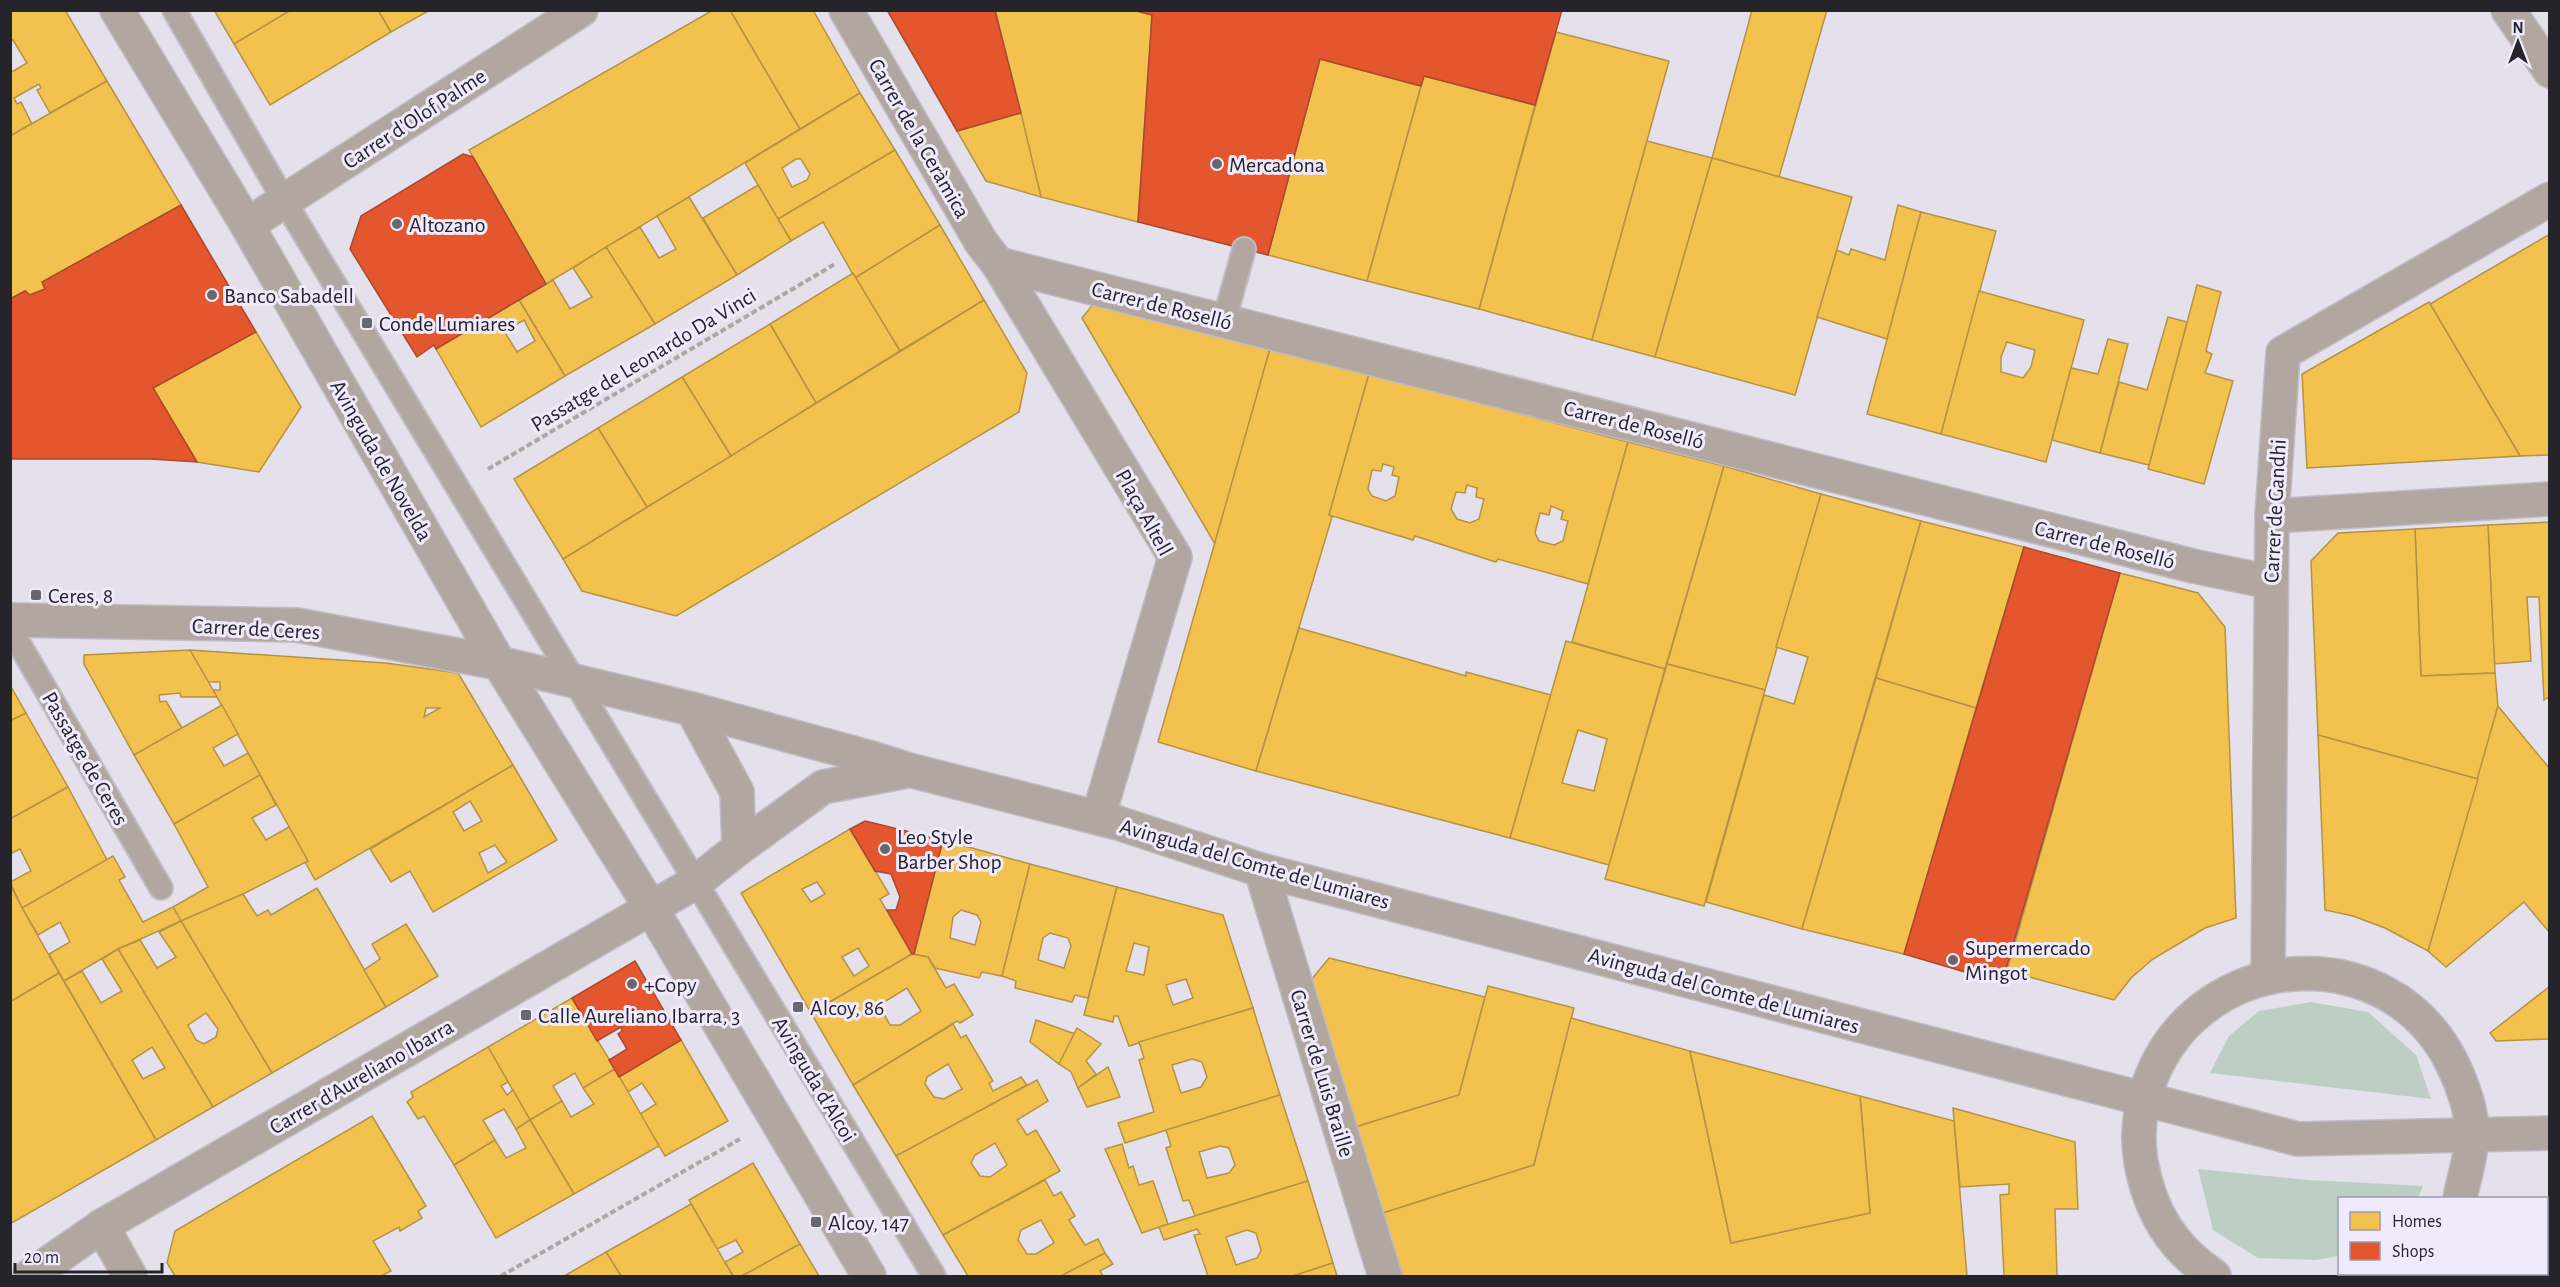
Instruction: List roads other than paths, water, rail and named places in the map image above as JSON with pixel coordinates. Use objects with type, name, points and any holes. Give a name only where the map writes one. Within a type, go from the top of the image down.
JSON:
[{"type":"main road","name":"Avinguda de Novelda","points":[[117,10],[247,225],[499,663],[651,908]]},
{"type":"main road","points":[[651,908],[869,1276]]},
{"type":"street","name":"Carrer d'Olof Palme","points":[[247,225],[581,10]]},
{"type":"street","name":"Carrer de la Ceràmica","points":[[846,10],[981,242],[998,264]]},
{"type":"street","points":[[2508,10],[2550,71]]},
{"type":"street","name":"Carrer de Gandhi","points":[[2268,976],[2270,582],[2283,353],[2550,199]]},
{"type":"street","name":"Carrer de Roselló","points":[[998,264],[2193,566],[2270,582]]},
{"type":"street","name":"Plaça Altell","points":[[998,264],[1175,557],[1098,818]]},
{"type":"street","points":[[2272,516],[2550,499]]},
{"type":"street","name":"Carrer de Ceres","points":[[10,620],[297,625],[499,663]]},
{"type":"street","name":"Avinguda del Comte de Lumiares","points":[[499,663],[692,709],[909,770],[1098,818],[1261,870],[2298,1139],[2550,1133]]},
{"type":"street","points":[[692,709],[737,792],[739,848]]},
{"type":"street","name":"Avinguda del Comte de Lumiares","points":[[696,882],[823,788],[909,770]]},
{"type":"street","name":"Carrer de Luis Braille","points":[[1261,870],[1385,1276]]},
{"type":"street","name":"Carrer d'Aureliano Ibarra","points":[[30,1276],[102,1226],[696,882]]},
{"type":"street","points":[[2214,1276],[2193,1262],[2164,1227],[2146,1187],[2138,1143],[2143,1100],[2159,1057],[2187,1020],[2225,992],[2268,976],[2318,972],[2365,983],[2408,1007],[2442,1042],[2464,1086],[2472,1135],[2460,1197]]},
{"type":"street","points":[[102,1226],[130,1276]]},
{"type":"lane","points":[[174,10],[285,202],[696,882]]},
{"type":"lane","points":[[1224,321],[1244,249]]},
{"type":"lane","name":"Passatge de Ceres","points":[[10,628],[161,888]]},
{"type":"lane","name":"Avinguda d'Alcoi","points":[[696,882],[934,1276]]},
{"type":"place","name":"Mercadona","points":[[1217,164]]},
{"type":"place","name":"Altozano","points":[[397,224]]},
{"type":"place","name":"Banco Sabadell","points":[[212,295]]},
{"type":"place","name":"Conde Lumiares","points":[[367,323]]},
{"type":"place","name":"Ceres, 8","points":[[36,595]]},
{"type":"place","name":"Leo Style Barber Shop","points":[[885,849]]},
{"type":"place","name":"Supermercado Mingot","points":[[1953,960]]},
{"type":"place","name":"+Copy","points":[[632,984]]},
{"type":"place","name":"Alcoy, 86","points":[[798,1007]]},
{"type":"place","name":"Calle Aureliano Ibarra, 3","points":[[526,1015]]},
{"type":"place","name":"Alcoy, 147","points":[[816,1222]]}]
